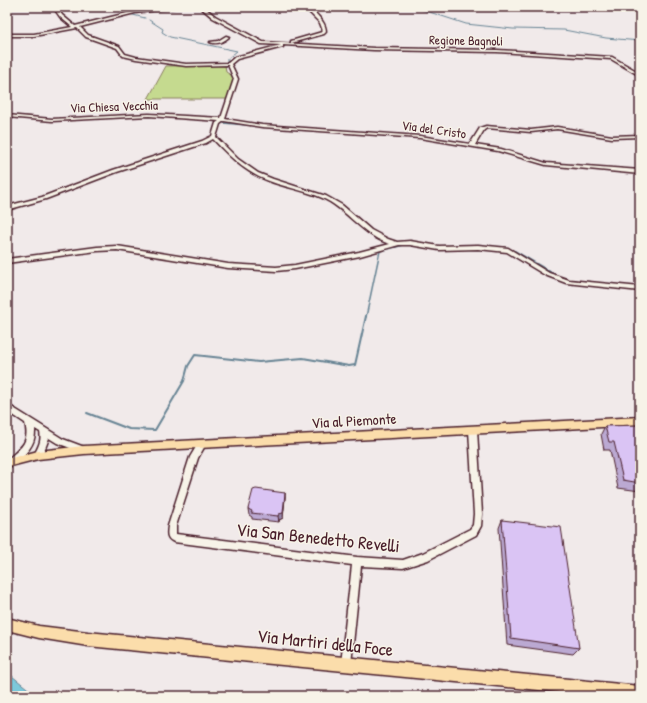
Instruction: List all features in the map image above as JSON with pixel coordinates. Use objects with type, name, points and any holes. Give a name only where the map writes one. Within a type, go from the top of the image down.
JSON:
[{"type":"main road","name":"Via al Piemonte","points":[[9,462],[38,454],[84,450],[640,421]]},
{"type":"main road","name":"Via al Piemonte","points":[[626,422],[640,425]]},
{"type":"main road","name":"Via Martiri della Foce","points":[[7,624],[39,632],[88,639],[640,693]]},
{"type":"street","points":[[55,7],[61,16],[87,36],[118,47],[124,55],[186,65],[229,64],[236,58],[323,33],[325,31],[324,28],[319,20],[310,11],[330,7]]},
{"type":"street","points":[[7,35],[31,35],[76,27],[135,12],[177,7]]},
{"type":"street","name":"Regione Bagnoli","points":[[202,7],[214,17],[234,27],[253,40],[262,43],[368,49],[510,51],[612,58],[640,75]]},
{"type":"street","points":[[635,7],[640,11]]},
{"type":"street","points":[[212,42],[219,42],[227,36]]},
{"type":"street","points":[[214,137],[218,123],[222,121],[236,79],[229,64]]},
{"type":"street","name":"Via Chiesa Vecchia","points":[[7,116],[52,120],[133,115],[222,121]]},
{"type":"street","name":"Via del Cristo","points":[[222,121],[262,126],[420,137],[499,150],[546,164],[640,172]]},
{"type":"street","points":[[472,145],[482,128],[531,131],[557,128],[612,137],[640,136]]},
{"type":"street","points":[[199,144],[211,136],[216,129]]},
{"type":"street","points":[[7,208],[44,198],[115,171],[199,144],[214,137]]},
{"type":"street","points":[[214,137],[243,165],[255,173],[332,201],[371,232],[389,242],[422,244],[439,248],[508,250],[547,274],[568,282],[640,288]]},
{"type":"street","points":[[7,261],[97,249],[118,248],[228,266],[276,269],[295,267],[360,254],[398,243]]},
{"type":"street","name":"Via al Piemonte","points":[[7,407],[28,422],[60,441],[84,450]]},
{"type":"street","name":"Via al Piemonte","points":[[9,462],[30,443],[32,432],[28,422]]},
{"type":"street","name":"Via San Benedetto Revelli","points":[[202,444],[194,457],[172,526],[171,534],[174,538],[357,561],[403,564],[425,557],[473,532],[477,526],[478,514],[474,430]]},
{"type":"street","points":[[38,454],[46,436],[44,431]]},
{"type":"street","points":[[346,664],[357,561]]},
{"type":"green space","points":[[225,65],[226,72],[234,79],[227,99],[148,99],[166,66]]},
{"type":"water","points":[[7,672],[37,696],[7,696]]},
{"type":"building","points":[[640,425],[640,483],[623,480],[614,442],[609,442],[605,426]]},
{"type":"building","points":[[256,489],[285,493],[283,513],[279,514],[278,516],[251,513],[252,511],[248,509],[253,490]]},
{"type":"building","points":[[502,520],[561,527],[579,648],[511,638]]},
{"type":"waterway","points":[[126,7],[126,13]]},
{"type":"waterway","points":[[414,7],[466,24],[513,29],[564,30],[606,38],[640,41]]},
{"type":"waterway","points":[[129,14],[145,18]]},
{"type":"waterway","points":[[149,20],[163,29],[162,32],[170,37],[237,51],[227,59],[227,62]]},
{"type":"waterway","points":[[223,123],[259,126]]},
{"type":"waterway","points":[[490,150],[502,152]]},
{"type":"waterway","points":[[510,154],[534,161]]},
{"type":"waterway","points":[[366,317],[380,251],[404,245]]},
{"type":"waterway","points":[[508,249],[515,251],[559,277]]},
{"type":"waterway","points":[[565,279],[576,281]]},
{"type":"waterway","points":[[596,283],[640,287]]},
{"type":"waterway","points":[[87,413],[129,429],[155,430],[184,381],[188,366],[195,355],[259,362],[303,358],[349,366],[355,365],[366,316]]}]
